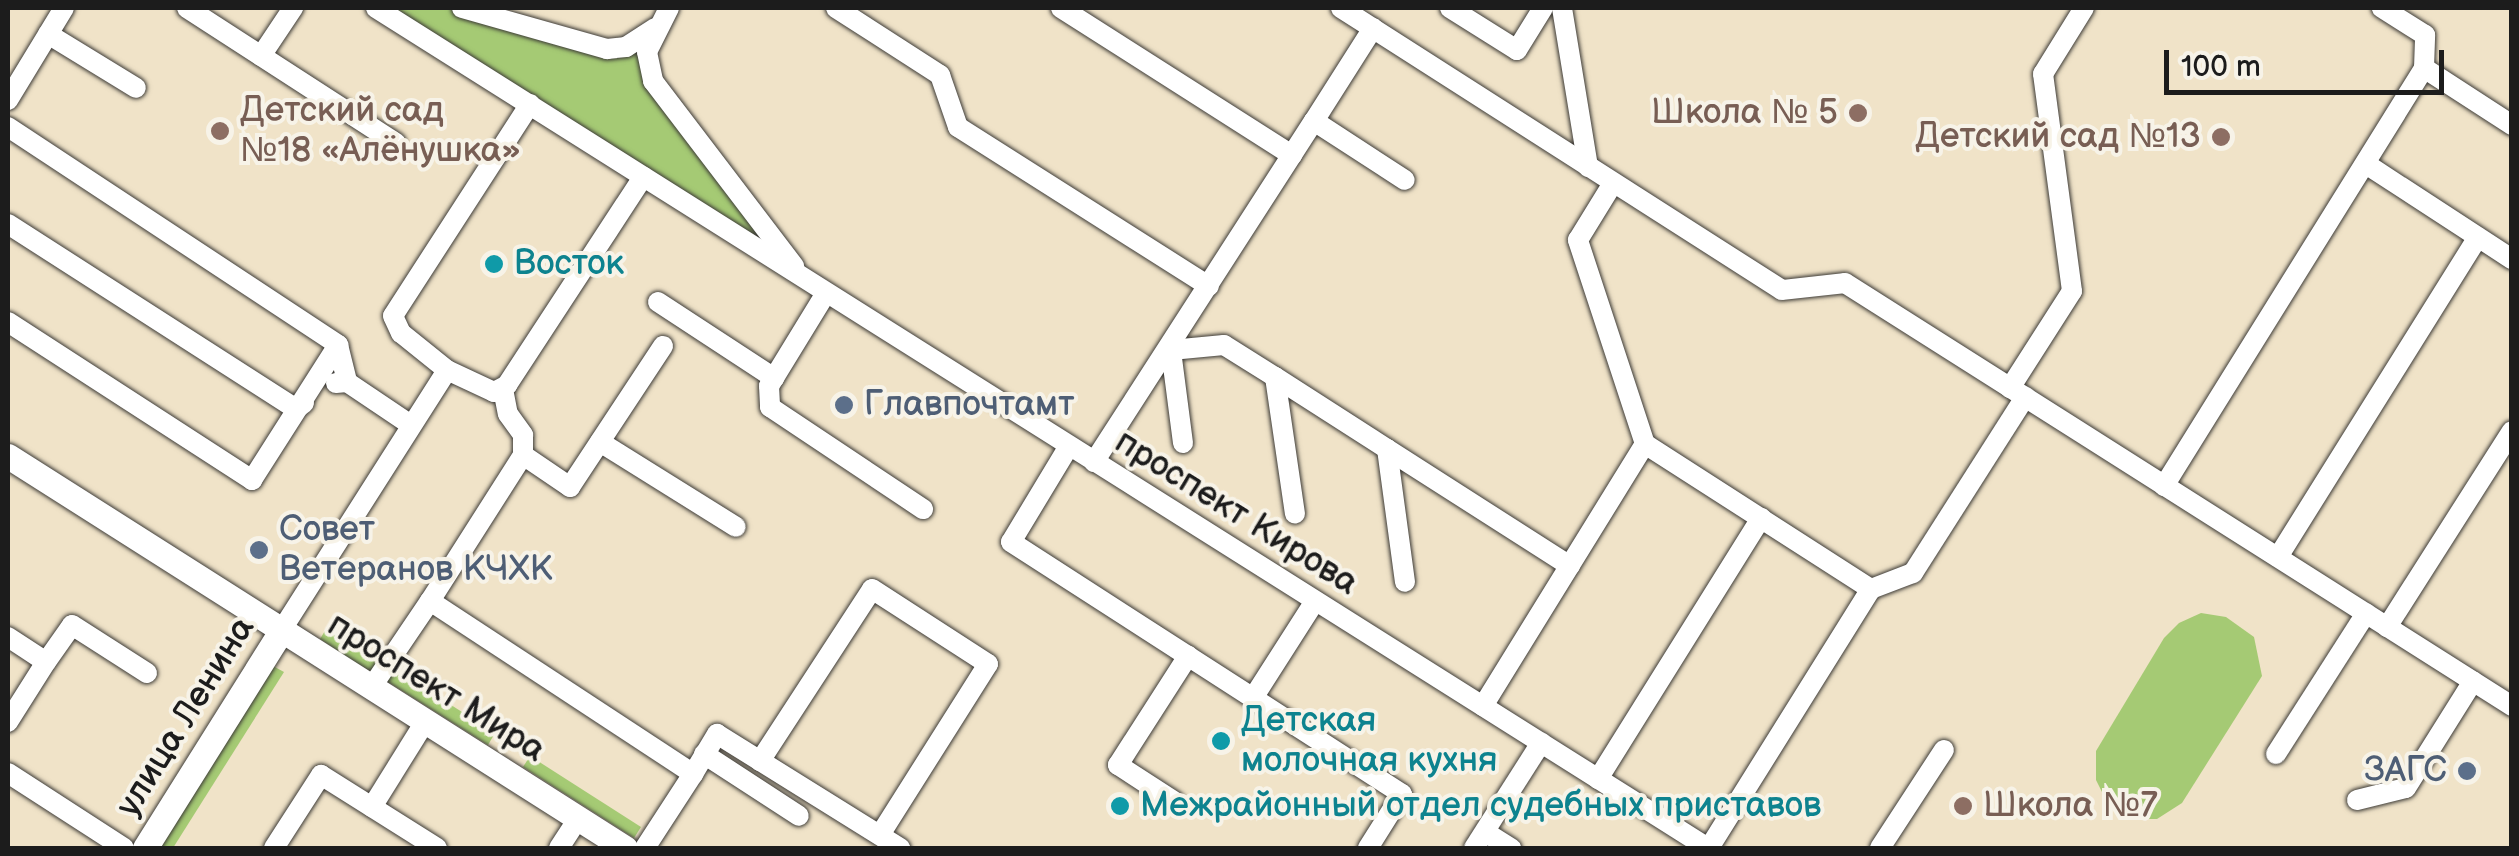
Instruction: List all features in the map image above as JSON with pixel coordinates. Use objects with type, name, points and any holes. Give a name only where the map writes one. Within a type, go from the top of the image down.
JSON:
[{"type":"main road","name":"проспект Мира","points":[[8,456],[625,848]]},
{"type":"main road","name":"улица Ленина","points":[[144,848],[281,631]]},
{"type":"street","points":[[8,100],[64,8]]},
{"type":"street","points":[[187,8],[396,143]]},
{"type":"street","points":[[261,56],[293,8]]},
{"type":"street","name":"проспект Кирова","points":[[376,8],[1708,848]]},
{"type":"street","points":[[462,8],[607,49],[626,47],[655,28]]},
{"type":"street","points":[[668,8],[655,28],[645,60],[653,82],[804,279]]},
{"type":"street","points":[[836,8],[940,75],[958,127],[1209,286]]},
{"type":"street","points":[[1061,8],[1292,155]]},
{"type":"street","points":[[1341,8],[1782,290],[1845,283],[2473,682],[2509,699]]},
{"type":"street","points":[[1450,8],[1517,50],[1543,8]]},
{"type":"street","points":[[1562,8],[1588,167]]},
{"type":"street","points":[[1708,848],[1871,589],[1914,573],[2072,291],[2043,74],[2084,8]]},
{"type":"street","points":[[2164,486],[2424,68],[2425,35],[2382,8]]},
{"type":"street","points":[[1094,462],[1171,350],[1373,28]]},
{"type":"street","points":[[48,34],[136,88]]},
{"type":"street","points":[[2424,68],[2512,126]]},
{"type":"street","points":[[503,389],[486,390],[447,370],[401,333],[393,316],[530,104]]},
{"type":"street","points":[[1314,121],[1405,180]]},
{"type":"street","points":[[8,128],[338,345],[347,382]]},
{"type":"street","points":[[2366,164],[2512,259]]},
{"type":"street","points":[[371,688],[523,456],[523,435],[508,414],[503,389],[643,177]]},
{"type":"street","points":[[1613,183],[1578,240],[1645,444],[1871,589]]},
{"type":"street","points":[[8,224],[296,409]]},
{"type":"street","points":[[2278,557],[2478,237]]},
{"type":"street","points":[[826,293],[774,378],[768,396],[776,413],[922,509]]},
{"type":"street","points":[[658,302],[774,378]]},
{"type":"street","points":[[8,322],[252,480],[338,345]]},
{"type":"street","points":[[1171,350],[1224,344],[1570,566]]},
{"type":"street","points":[[523,456],[570,487],[663,346]]},
{"type":"street","points":[[1171,350],[1182,444]]},
{"type":"street","name":"улица Ленина","points":[[281,631],[447,370]]},
{"type":"street","points":[[1275,377],[1294,514]]},
{"type":"street","points":[[296,409],[328,383],[347,382],[411,424]]},
{"type":"street","points":[[2388,627],[2512,431]]},
{"type":"street","points":[[600,442],[736,527]]},
{"type":"street","points":[[1483,706],[1645,444]]},
{"type":"street","points":[[1070,446],[1011,542],[1402,794],[1368,848]]},
{"type":"street","points":[[1387,449],[1405,582]]},
{"type":"street","points":[[1598,779],[1761,518]]},
{"type":"street","points":[[760,761],[872,589],[988,664],[880,836]]},
{"type":"street","points":[[430,601],[693,774]]},
{"type":"street","points":[[1253,698],[1315,601]]},
{"type":"street","points":[[2276,754],[2366,613]]},
{"type":"street","points":[[8,722],[72,625],[147,673]]},
{"type":"street","points":[[8,638],[46,662]]},
{"type":"street","points":[[1175,802],[1118,765],[1188,656]]},
{"type":"street","points":[[2357,800],[2406,788],[2473,682]]},
{"type":"street","points":[[372,807],[424,722]]},
{"type":"street","points":[[645,848],[717,734],[900,848]]},
{"type":"street","points":[[1511,848],[1480,840],[1541,743]]},
{"type":"street","points":[[1880,848],[1944,750]]},
{"type":"street","points":[[704,754],[799,816]]},
{"type":"street","points":[[8,774],[124,848]]},
{"type":"street","points":[[274,848],[321,774],[437,848]]},
{"type":"street","points":[[559,848],[578,818]]},
{"type":"green space","points":[[376,8],[458,8],[591,46],[640,40],[645,59],[805,279]]},
{"type":"green space","points":[[2201,613],[2226,617],[2254,637],[2262,676],[2182,803],[2157,819],[2139,819],[2104,796],[2096,780],[2096,751],[2164,638],[2179,623]]},
{"type":"green space","points":[[328,626],[379,659],[371,672],[320,639]]},
{"type":"green space","points":[[273,666],[284,672],[173,848],[156,848]]},
{"type":"green space","points":[[393,668],[495,733],[488,745],[385,680]]},
{"type":"green space","points":[[530,756],[641,827],[634,838],[523,767]]},
{"type":"place","name":"Школа № 5","points":[[1858,113]]},
{"type":"place","name":"Детский сад №18 «Алёнушка»","points":[[220,131]]},
{"type":"place","name":"Детский сад №13","points":[[2221,137]]},
{"type":"place","name":"Восток","points":[[494,264]]},
{"type":"place","name":"Главпочтамт","points":[[844,405]]},
{"type":"place","name":"Совет Ветеранов КЧХК","points":[[259,550]]},
{"type":"place","name":"Детская молочная кухня","points":[[1221,741]]},
{"type":"place","name":"ЗАГС","points":[[2467,771]]},
{"type":"place","name":"Межрайонный отдел судебных приставов","points":[[1120,806]]},
{"type":"place","name":"Школа №7","points":[[1963,806]]}]
